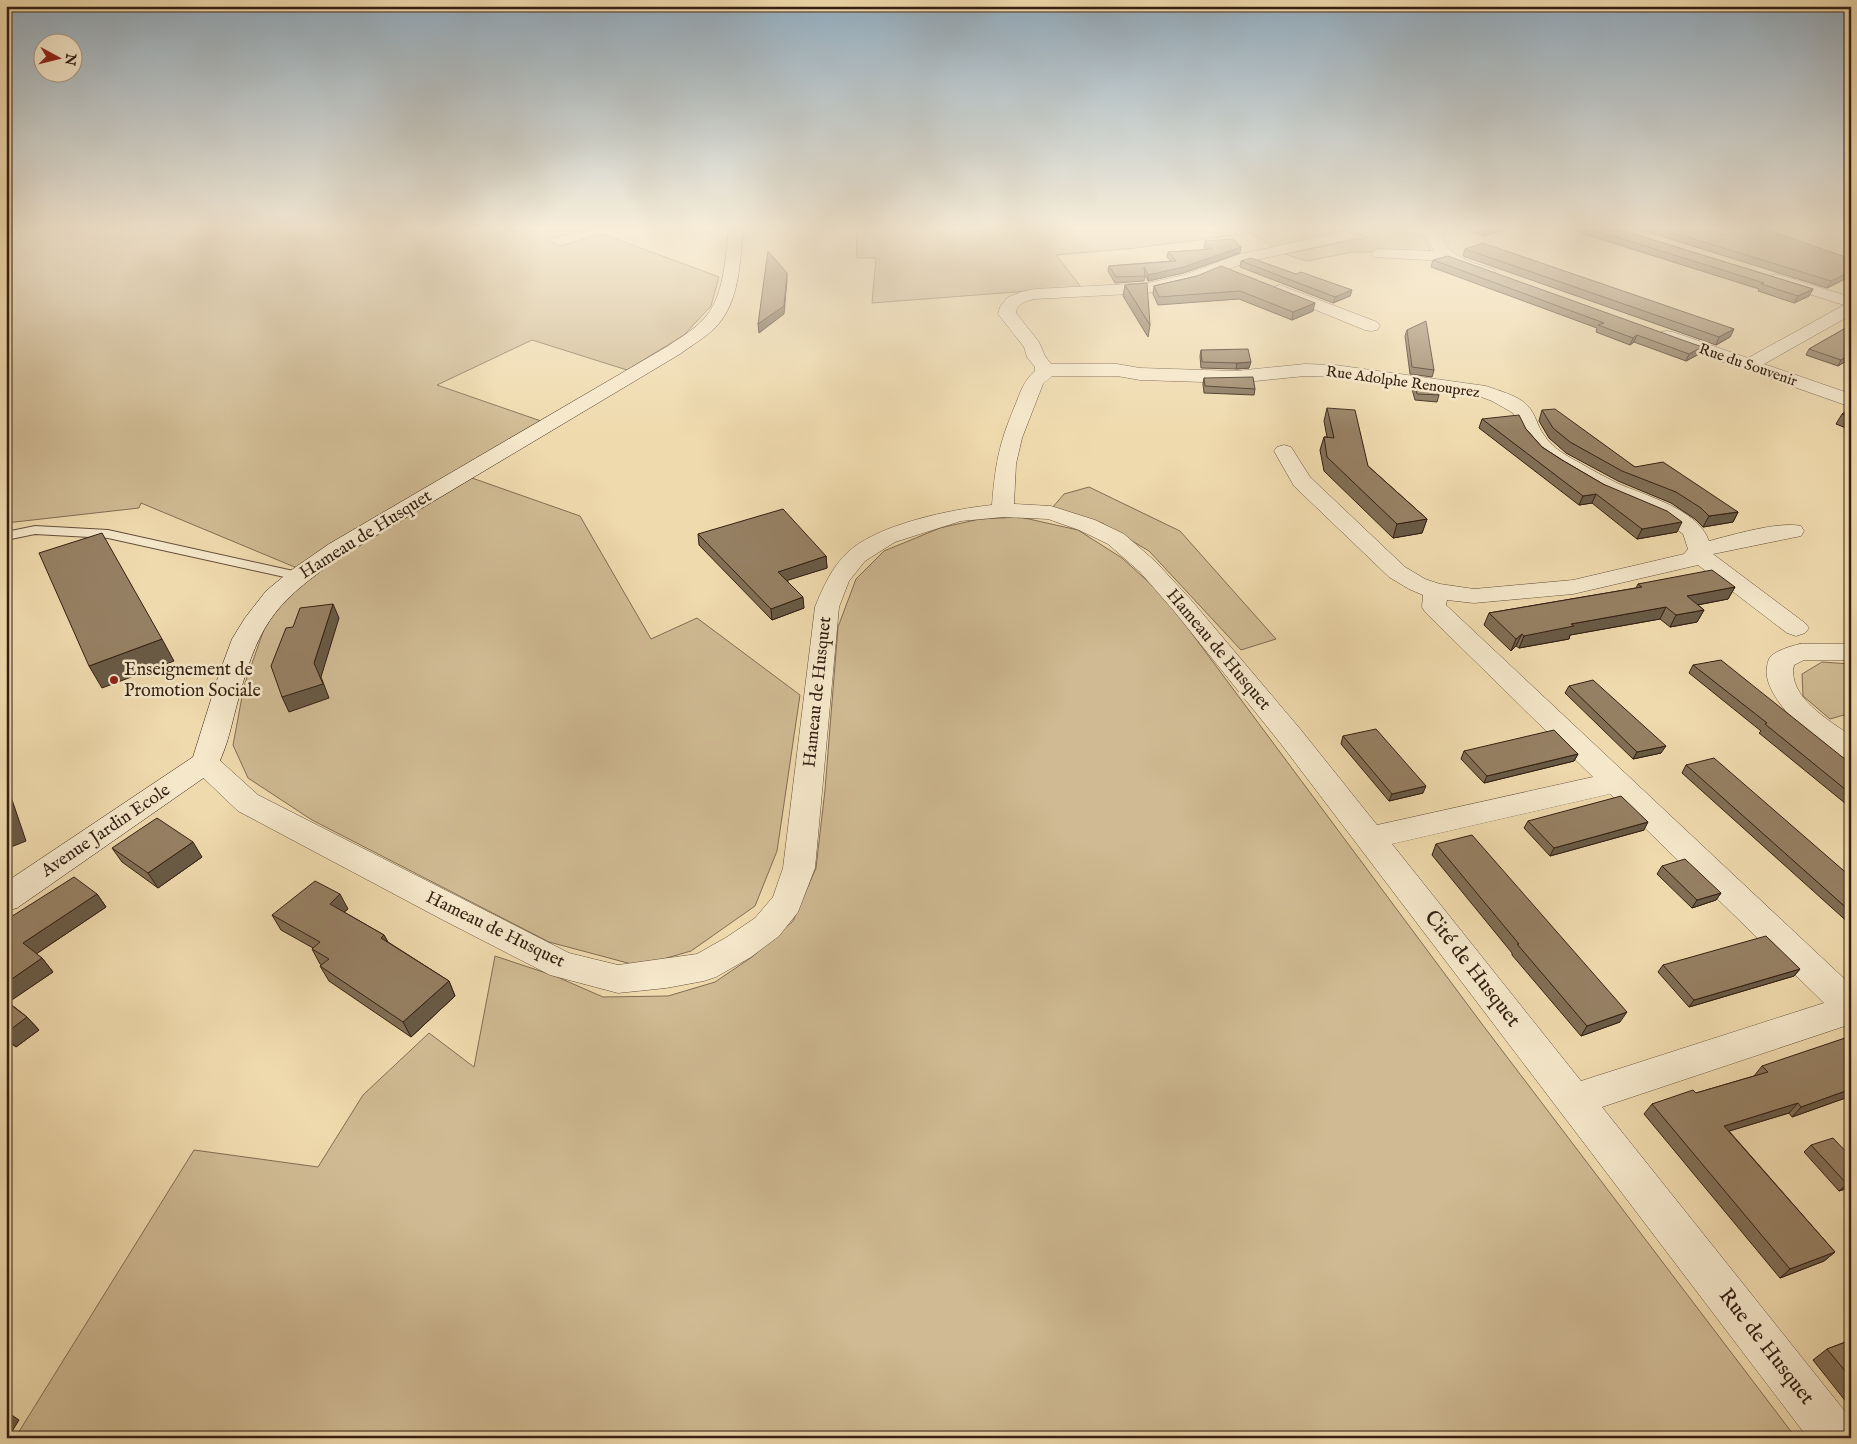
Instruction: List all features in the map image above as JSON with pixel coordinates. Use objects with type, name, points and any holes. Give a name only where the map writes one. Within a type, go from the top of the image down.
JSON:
[{"type":"street","name":"Hameau de Husquet","points":[[725,295],[718,313],[701,331],[674,350],[337,549],[298,576],[275,596],[257,618],[245,639],[204,763],[248,803],[446,907],[562,965],[618,978],[666,974],[704,967],[739,947],[767,927],[787,903],[799,868],[827,607],[838,580],[857,556],[886,537],[959,515],[1003,510],[1051,513],[1087,525],[1116,539],[1148,567],[1183,606],[1291,737]]},
{"type":"street","points":[[1003,510],[1006,464],[1012,438],[1034,382],[1044,373],[1044,367],[1036,357],[1033,346],[1007,314],[1008,307],[1021,297],[1032,295]]},
{"type":"street","points":[[1294,295],[1372,326]]},
{"type":"street","points":[[1830,295],[1851,302]]},
{"type":"street","points":[[1749,365],[1851,308]]},
{"type":"street","name":"Rue du Souvenir","points":[[1656,332],[1851,401]]},
{"type":"street","name":"Rue Adolphe Renouprez","points":[[1044,370],[1117,370],[1140,374],[1236,377],[1305,370],[1335,371],[1479,390],[1520,409],[1527,419],[1534,437],[1547,451],[1566,464],[1608,487],[1672,514],[1691,528],[1696,538],[1698,552],[1796,628]]},
{"type":"street","points":[[1284,451],[1302,481],[1398,572],[1417,584],[1436,591],[1474,596],[1573,586],[1692,559],[1698,552],[1745,539],[1793,532]]},
{"type":"street","points":[[1436,591],[1434,608],[1447,618],[1851,1008],[1573,1100]]},
{"type":"street","points":[[1851,652],[1800,652],[1782,661],[1779,675],[1784,692],[1799,709],[1851,750]]},
{"type":"street","name":"Cité de Husquet","points":[[1291,737],[1694,1256]]},
{"type":"street","name":"Avenue Jardin Ecole","points":[[6,899],[204,763]]},
{"type":"street","points":[[1371,838],[1616,782]]},
{"type":"street","name":"Rue de Husquet","points":[[1694,1256],[1837,1438]]},
{"type":"lane","points":[[6,536],[35,530],[108,534],[298,576]]},
{"type":"shaded area","points":[[6,295],[714,295],[711,306],[684,335],[627,370],[532,340],[437,385],[541,421],[297,568],[141,503],[139,508],[6,523]]},
{"type":"shaded area","points":[[873,295],[971,295],[872,303]]},
{"type":"shaded area","points":[[472,478],[580,516],[651,639],[697,618],[800,695],[777,851],[755,906],[691,951],[639,966],[549,942],[312,820],[248,778],[233,745],[244,686],[268,618],[311,575]]},
{"type":"shaded area","points":[[1089,487],[1180,531],[1276,639],[1241,650],[1149,551],[1102,523],[1052,508],[1064,494]]},
{"type":"shaded area","points":[[1020,517],[1078,530],[1122,558],[1164,596],[1482,1024],[1796,1438],[15,1438],[194,1150],[318,1167],[363,1095],[429,1033],[474,1067],[495,956],[555,976],[603,997],[668,996],[715,982],[752,957],[793,921],[816,868],[825,790],[838,627],[856,579],[884,551],[940,528],[980,519]]},
{"type":"shaded area","points":[[1822,662],[1851,664],[1851,713],[1830,719],[1803,696],[1802,674]]},
{"type":"building","points":[[762,295],[785,295],[784,306],[758,324]]},
{"type":"building","points":[[1131,295],[1148,295],[1150,325]]},
{"type":"building","points":[[1158,295],[1181,295],[1159,297]]},
{"type":"building","points":[[1251,295],[1296,295],[1315,303],[1293,312]]},
{"type":"building","points":[[1529,295],[1558,295],[1702,347],[1689,354],[1637,335],[1633,338],[1598,325],[1604,323]]},
{"type":"building","points":[[1599,295],[1636,295],[1734,329],[1719,337]]},
{"type":"building","points":[[1426,321],[1434,370],[1412,367],[1407,330]]},
{"type":"building","points":[[1851,325],[1851,354],[1841,360],[1809,349]]},
{"type":"building","points":[[1248,349],[1251,362],[1202,362],[1201,350]]},
{"type":"building","points":[[1253,377],[1255,389],[1205,386],[1204,378]]},
{"type":"building","points":[[1414,382],[1437,385],[1439,395],[1417,394]]},
{"type":"building","points":[[1327,408],[1355,410],[1368,466],[1427,519],[1397,524],[1327,457],[1324,437],[1334,438]]},
{"type":"building","points":[[1851,408],[1851,417],[1842,414]]},
{"type":"building","points":[[1555,409],[1635,467],[1663,462],[1738,512],[1709,516],[1701,508],[1676,492],[1622,471],[1570,442],[1553,428],[1542,410]]},
{"type":"building","points":[[1519,415],[1526,429],[1542,447],[1603,484],[1667,511],[1682,522],[1642,529],[1596,494],[1583,496],[1482,419]]},
{"type":"building","points":[[783,509],[826,556],[778,572],[803,597],[771,609],[698,534]]},
{"type":"building","points":[[102,533],[162,639],[89,666],[39,553]]},
{"type":"building","points":[[1712,570],[1735,587],[1687,596],[1704,610],[1676,615],[1666,607],[1571,624],[1574,626],[1524,636],[1522,634],[1516,639],[1489,613],[1642,587],[1638,584]]},
{"type":"building","points":[[333,604],[314,663],[323,684],[282,697],[271,666],[286,628],[293,627],[300,608]]},
{"type":"building","points":[[1721,660],[1851,764],[1851,794],[1765,724],[1767,723],[1693,665]]},
{"type":"building","points":[[1593,680],[1666,746],[1637,752],[1569,686]]},
{"type":"building","points":[[1376,729],[1426,786],[1392,794],[1343,736]]},
{"type":"building","points":[[1554,730],[1578,754],[1487,776],[1464,751]]},
{"type":"building","points":[[1714,758],[1851,877],[1851,912],[1686,765]]},
{"type":"building","points":[[1621,796],[1648,822],[1554,848],[1528,821]]},
{"type":"building","points":[[157,818],[193,842],[148,873],[112,848]]},
{"type":"building","points":[[1472,835],[1627,1012],[1587,1026],[1517,944],[1519,944],[1436,844]]},
{"type":"building","points":[[1685,859],[1721,893],[1697,900],[1662,866]]},
{"type":"building","points":[[74,877],[97,894],[23,943],[42,958],[6,983],[6,920]]},
{"type":"building","points":[[315,881],[340,894],[330,904],[384,935],[381,938],[449,981],[403,1022],[320,966],[329,959],[312,949],[320,942],[272,915]]},
{"type":"building","points":[[1766,936],[1800,969],[1694,1000],[1663,965]]},
{"type":"building","points":[[6,1001],[27,1017],[6,1033]]},
{"type":"building","points":[[1851,1036],[1851,1089],[1801,1107],[1798,1103],[1724,1126],[1835,1252],[1790,1269],[1652,1104],[1693,1090],[1696,1093],[1768,1072],[1762,1066]]},
{"type":"building","points":[[1833,1138],[1851,1157],[1851,1183],[1847,1184],[1811,1145]]},
{"type":"building","points":[[1851,1340],[1851,1378],[1827,1349]]},
{"type":"place","name":"Enseignement de Promotion Sociale","points":[[114,680]]}]
